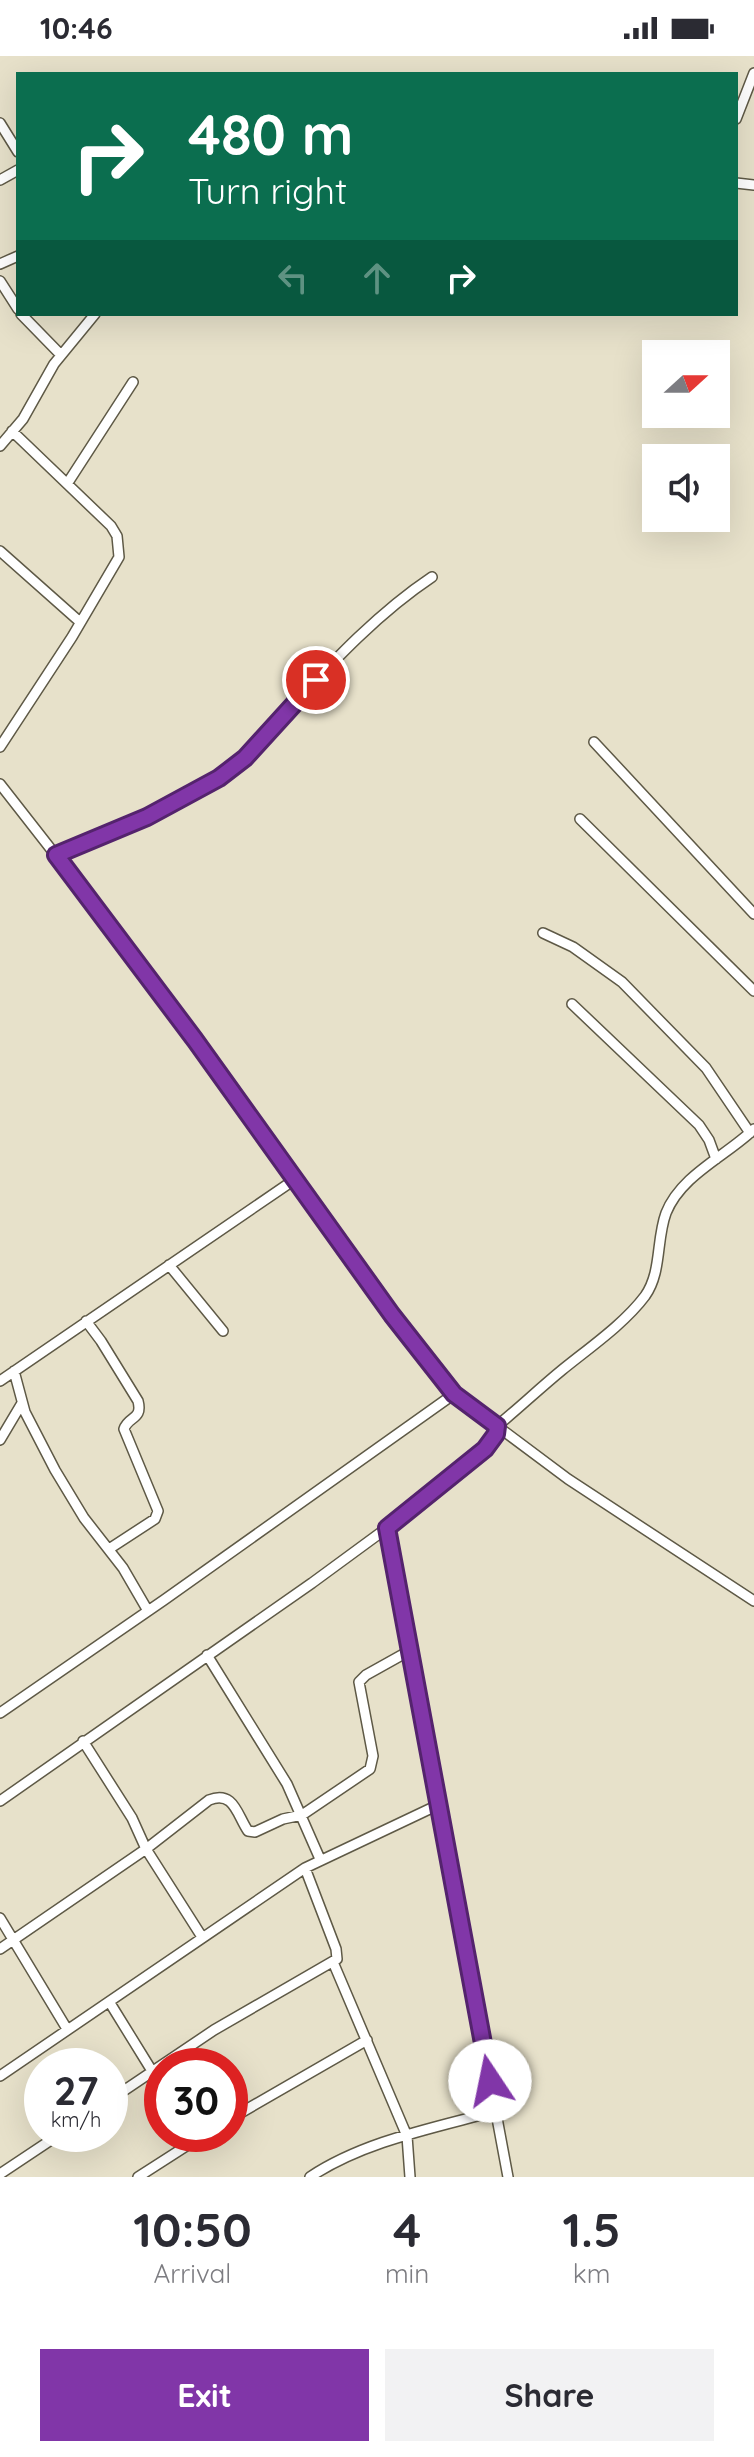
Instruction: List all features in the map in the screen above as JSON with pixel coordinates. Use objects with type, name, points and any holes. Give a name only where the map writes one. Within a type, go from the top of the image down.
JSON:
[{"type":"street","points":[[738,114],[754,73]]},
{"type":"street","points":[[0,123],[16,149]]},
{"type":"street","points":[[0,281],[16,306]]},
{"type":"street","points":[[24,316],[61,355]]},
{"type":"street","points":[[0,446],[7,432],[23,419],[61,355],[93,316]]},
{"type":"street","points":[[67,484],[133,382]]},
{"type":"street","points":[[0,747],[119,557],[117,536],[111,526],[7,432]]},
{"type":"street","points":[[0,551],[80,622]]},
{"type":"street","points":[[56,855],[161,810],[233,768],[316,680],[395,603],[432,577]]},
{"type":"street","points":[[594,742],[754,914]]},
{"type":"street","points":[[0,784],[195,1040],[392,1315],[454,1394],[568,1479],[754,1601]]},
{"type":"street","points":[[580,819],[754,991]]},
{"type":"street","points":[[0,1801],[312,1583],[387,1528],[485,1449],[496,1434],[497,1426],[598,1341],[643,1298],[655,1274],[659,1240],[667,1211],[679,1192],[752,1131],[706,1068],[622,982],[583,953],[543,933]]},
{"type":"street","points":[[572,1004],[699,1125],[716,1159]]},
{"type":"street","points":[[0,1381],[294,1180]]},
{"type":"street","points":[[169,1265],[223,1331]]},
{"type":"street","points":[[86,1321],[138,1401],[139,1412],[124,1429],[158,1513],[151,1522],[109,1549]]},
{"type":"street","points":[[14,1371],[32,1427],[73,1502],[109,1549],[148,1611]]},
{"type":"street","points":[[0,1713],[454,1394]]},
{"type":"street","points":[[0,1440],[22,1403]]},
{"type":"street","points":[[387,1528],[508,2177]]},
{"type":"street","points":[[0,1949],[146,1849],[215,1797],[229,1800],[252,1833],[283,1819],[302,1815],[372,1766],[373,1756],[359,1682],[409,1651]]},
{"type":"street","points":[[207,1655],[287,1784],[320,1859]]},
{"type":"street","points":[[83,1741],[202,1937]]},
{"type":"street","points":[[0,2076],[305,1868],[438,1805]]},
{"type":"street","points":[[187,2048],[337,1959],[305,1868]]},
{"type":"street","points":[[0,1918],[67,2029]]},
{"type":"street","points":[[333,1962],[407,2136],[410,2177]]},
{"type":"street","points":[[110,2003],[144,2058]]},
{"type":"street","points":[[248,2109],[367,2040]]},
{"type":"street","points":[[310,2177],[349,2157],[407,2136],[496,2111]]},
{"type":"street","points":[[0,2174],[33,2152]]},
{"type":"street","points":[[138,2177],[177,2152]]},
{"type":"route","points":[[316,680],[245,758],[219,778],[147,817],[56,855],[195,1040],[392,1315],[454,1394],[497,1426],[496,1434],[485,1449],[387,1528],[490,2081]]}]
